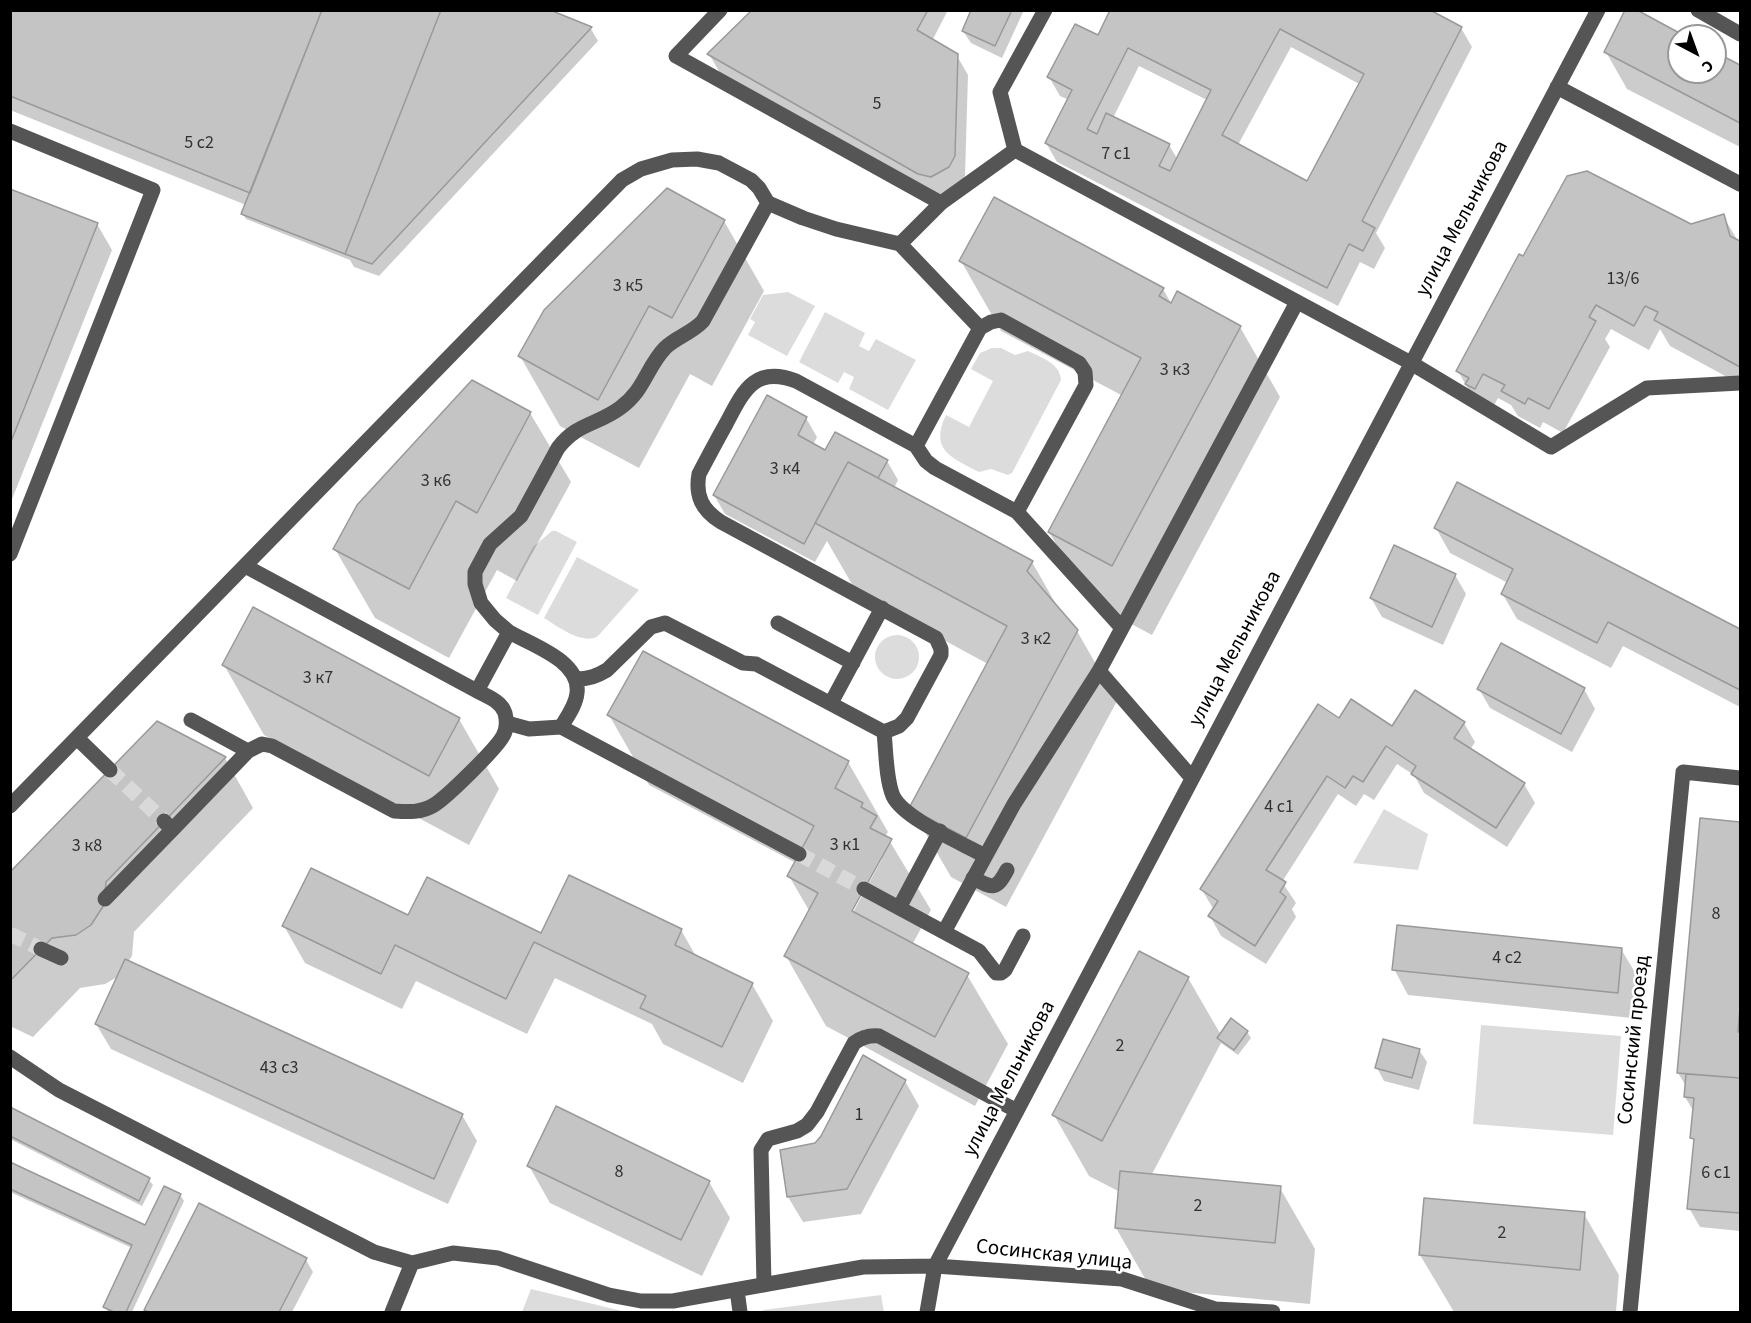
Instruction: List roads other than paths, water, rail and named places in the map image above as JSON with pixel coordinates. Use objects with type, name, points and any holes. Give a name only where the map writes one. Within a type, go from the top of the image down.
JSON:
[{"type":"street","points":[[720,10],[675,56],[941,203]]},
{"type":"street","points":[[1045,10],[1000,92],[1015,150],[1411,363],[1551,447],[1647,388],[1740,383]]},
{"type":"street","name":"улица Мельникова","points":[[927,1312],[935,1266],[1598,10]]},
{"type":"street","points":[[1698,10],[1740,34]]},
{"type":"street","points":[[1557,87],[1740,184]]},
{"type":"street","points":[[10,131],[153,190],[10,554]]},
{"type":"street","points":[[900,244],[941,203],[1015,150]]},
{"type":"street","points":[[10,806],[622,180],[640,169],[685,159],[719,163],[751,180],[768,203],[836,229],[900,244],[980,328]]},
{"type":"street","points":[[561,727],[576,700],[576,679],[566,664],[509,632],[495,620],[481,603],[475,584],[475,572],[490,544],[521,516],[565,439],[585,424],[621,407],[640,388],[664,348],[692,331],[703,321],[768,203]]},
{"type":"street","points":[[944,932],[1014,804],[1099,671],[1297,302]]},
{"type":"street","points":[[916,446],[980,328],[991,322],[1001,320],[1079,363],[1086,378],[1086,385],[1017,512]]},
{"type":"street","points":[[884,732],[899,726],[907,718],[941,655],[936,638],[712,516],[706,511],[698,495],[699,474],[743,391],[756,382],[777,376],[796,381],[916,446],[935,468],[1017,512],[1122,628]]},
{"type":"street","points":[[105,899],[168,825],[249,751],[262,744],[272,746],[394,811],[412,812],[435,804],[502,738],[507,723],[504,711],[497,701],[245,566]]},
{"type":"street","points":[[831,703],[882,608]]},
{"type":"street","points":[[576,679],[591,678],[607,670],[651,627],[665,623],[743,663],[756,664],[884,732]]},
{"type":"street","points":[[778,623],[853,663]]},
{"type":"street","points":[[477,691],[488,659],[509,632]]},
{"type":"street","points":[[1099,671],[1192,778]]},
{"type":"street","points":[[191,720],[249,751]]},
{"type":"street","points":[[507,723],[529,729],[561,727],[799,854]]},
{"type":"street","points":[[884,732],[891,789],[898,805],[911,816],[985,856]]},
{"type":"street","points":[[77,738],[110,770]]},
{"type":"street","name":"Сосинский проезд","points":[[1630,1312],[1683,772],[1740,778]]},
{"type":"street","points":[[899,908],[940,831]]},
{"type":"street","points":[[973,878],[989,886],[995,886],[1007,870]]},
{"type":"street","points":[[864,889],[979,951],[994,972],[999,973],[1005,970],[1023,936]]},
{"type":"street","points":[[41,949],[61,958]]},
{"type":"street","points":[[765,1285],[761,1150],[768,1139],[797,1131],[812,1120],[854,1043],[866,1036],[879,1036],[1017,1111]]},
{"type":"street","points":[[10,1058],[59,1090],[374,1252],[412,1263],[392,1312]]},
{"type":"street","name":"Сосинская улица","points":[[412,1263],[453,1253],[498,1258],[609,1295],[641,1301],[673,1301],[863,1267],[935,1266],[1122,1279],[1215,1309],[1273,1312]]},
{"type":"street","points":[[737,1290],[740,1312]]},
{"type":"tunnel","points":[[110,770],[164,821]]},
{"type":"tunnel","points":[[799,854],[864,889]]},
{"type":"tunnel","points":[[10,934],[41,949]]}]
